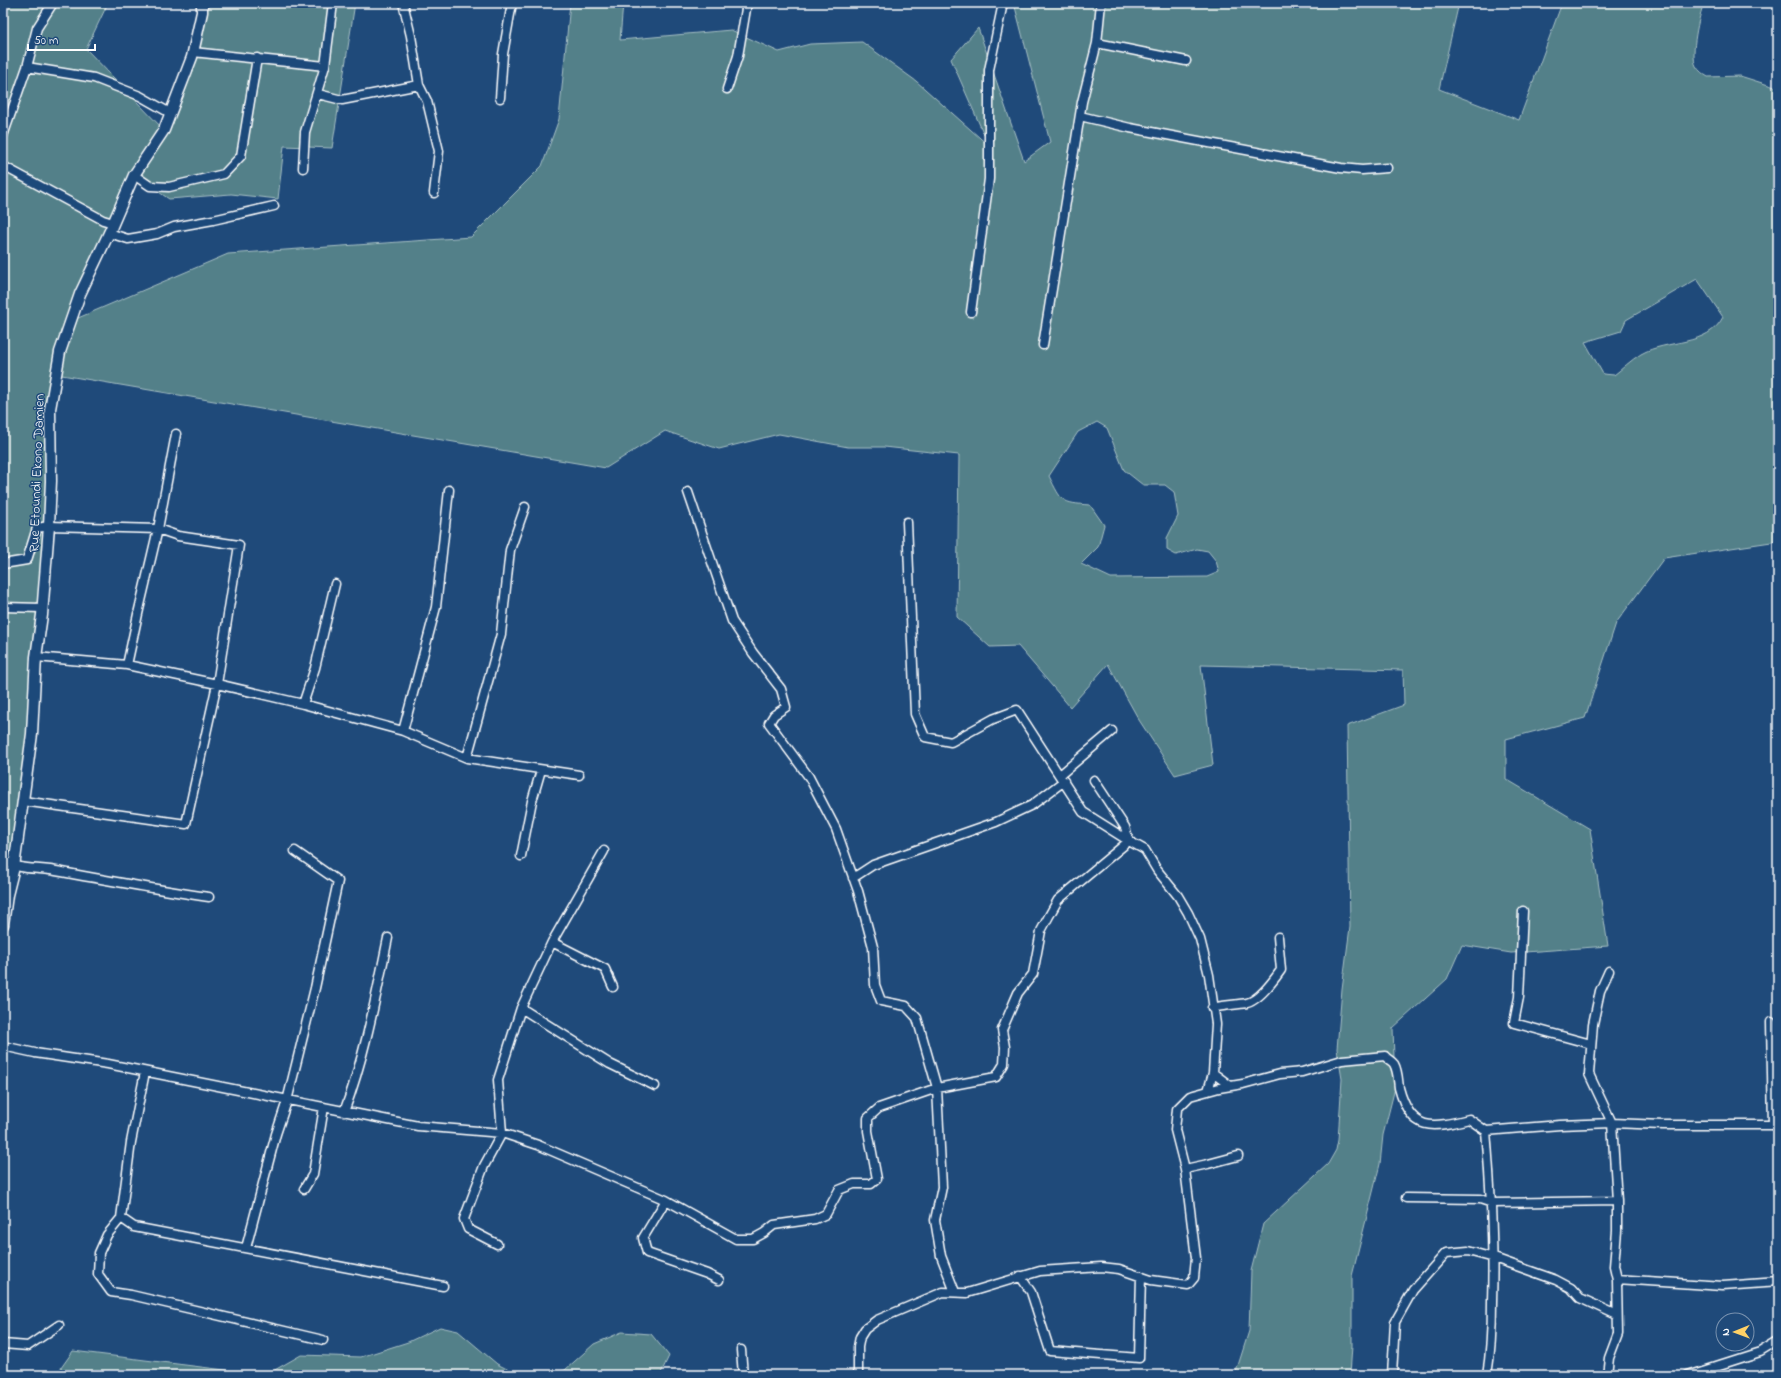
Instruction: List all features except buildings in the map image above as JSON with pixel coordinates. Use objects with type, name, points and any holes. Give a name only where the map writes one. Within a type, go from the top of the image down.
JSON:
[{"type":"street","points":[[3,136],[27,67],[37,28],[53,3]]},
{"type":"street","name":"Rue Etoundi Ekono Damien","points":[[3,925],[24,801],[32,734],[36,657],[49,526],[51,481],[50,410],[55,374],[60,352],[80,294],[109,233],[134,175],[164,130],[193,52],[202,12],[202,3]]},
{"type":"street","points":[[303,168],[305,132],[318,94],[325,66],[332,3]]},
{"type":"street","points":[[403,3],[411,36],[419,85],[427,101],[438,151],[434,193]]},
{"type":"street","points":[[500,98],[503,54],[512,3]]},
{"type":"street","points":[[727,89],[738,56],[747,3]]},
{"type":"street","points":[[971,312],[989,179],[989,70],[1003,3]]},
{"type":"street","points":[[1043,345],[1080,116],[1097,43],[1101,3]]},
{"type":"street","points":[[1097,43],[1186,61]]},
{"type":"street","points":[[193,52],[325,66]]},
{"type":"street","points":[[134,175],[150,186],[169,186],[224,174],[241,156],[257,58]]},
{"type":"street","points":[[27,67],[94,78],[140,96],[170,113]]},
{"type":"street","points":[[318,94],[342,100],[419,85]]},
{"type":"street","points":[[1080,116],[1130,128],[1341,168],[1362,170],[1387,168]]},
{"type":"street","points":[[3,166],[103,220],[113,223]]},
{"type":"street","points":[[109,233],[128,238],[157,234],[174,227],[274,206]]},
{"type":"street","points":[[127,664],[158,529],[176,434]]},
{"type":"street","points":[[403,731],[436,607],[449,490]]},
{"type":"street","points":[[688,492],[732,621],[753,654],[781,689],[786,707],[774,715],[769,723],[809,777],[836,829],[853,878],[872,947],[875,985],[881,1001],[906,1006],[917,1018],[937,1088],[942,1187],[934,1220],[941,1256],[955,1292]]},
{"type":"street","points":[[467,758],[501,634],[510,550],[525,507]]},
{"type":"street","points":[[907,522],[915,714],[925,737],[951,742],[993,719],[1017,710],[1083,812],[1145,850],[1157,870],[1178,896],[1188,912],[1200,939],[1209,975],[1212,1008],[1216,1024],[1213,1073],[1208,1090]]},
{"type":"street","points":[[3,564],[27,560],[36,528],[49,526],[158,529],[178,536],[239,544],[217,684],[186,824],[24,801]]},
{"type":"street","points":[[303,704],[315,668],[336,584]]},
{"type":"street","points":[[3,607],[42,608]]},
{"type":"street","points":[[36,657],[127,664],[303,704],[403,731],[467,758],[579,776]]},
{"type":"street","points":[[853,878],[873,865],[996,822],[1026,808],[1062,778],[1112,731]]},
{"type":"street","points":[[521,856],[532,801],[541,770]]},
{"type":"street","points":[[1094,780],[1125,827],[1129,841]]},
{"type":"street","points":[[3,1046],[35,1053],[108,1064],[418,1126],[502,1133],[538,1146],[666,1200],[736,1239],[752,1239],[764,1233],[774,1225],[815,1219],[826,1214],[839,1190],[854,1184],[871,1184],[877,1179],[868,1131],[868,1118],[879,1108],[937,1088],[996,1077],[1004,1064],[1005,1047],[1002,1030],[1018,992],[1033,974],[1041,931],[1048,916],[1058,900],[1129,841]]},
{"type":"street","points":[[246,1248],[276,1134],[287,1100],[315,988],[338,881],[295,851]]},
{"type":"street","points":[[497,1244],[468,1229],[464,1219],[484,1166],[502,1133],[498,1080],[521,1008],[552,942],[604,851]]},
{"type":"street","points":[[3,860],[14,866],[53,870],[162,891],[209,897]]},
{"type":"street","points":[[1523,911],[1519,997],[1514,1023],[1591,1044]]},
{"type":"street","points":[[1212,1008],[1249,1003],[1266,990],[1281,970],[1278,937]]},
{"type":"street","points":[[344,1112],[354,1085],[368,1035],[388,938]]},
{"type":"street","points":[[552,942],[605,969],[613,987]]},
{"type":"street","points":[[1607,1375],[1609,1358],[1618,1334],[1617,1279],[1614,1266],[1618,1231],[1617,1202],[1612,1124],[1589,1074],[1593,1024],[1600,991],[1609,971]]},
{"type":"street","points":[[521,1008],[610,1064],[655,1086]]},
{"type":"street","points":[[858,1375],[858,1346],[860,1337],[865,1329],[877,1320],[943,1292],[967,1292],[1040,1271],[1100,1267],[1119,1269],[1152,1280],[1188,1285],[1194,1278],[1196,1258],[1185,1169],[1174,1130],[1177,1109],[1190,1096],[1208,1090],[1229,1085],[1243,1084],[1280,1074],[1302,1072],[1342,1060],[1385,1056],[1394,1064],[1400,1091],[1410,1115],[1419,1123],[1440,1126],[1470,1119],[1486,1131],[1560,1125],[1776,1125],[1771,1022]]},
{"type":"street","points":[[146,1072],[131,1142],[121,1218],[107,1235],[99,1252],[98,1274],[111,1292],[131,1294],[323,1340]]},
{"type":"street","points":[[1213,1073],[1229,1085]]},
{"type":"street","points":[[304,1189],[313,1174],[324,1107]]},
{"type":"street","points":[[1486,1131],[1492,1203],[1494,1258],[1491,1352],[1487,1375]]},
{"type":"street","points":[[1185,1169],[1238,1156]]},
{"type":"street","points":[[1406,1198],[1480,1198],[1492,1203],[1617,1202]]},
{"type":"street","points":[[666,1200],[643,1238],[648,1253],[707,1274],[719,1280]]},
{"type":"street","points":[[121,1218],[134,1227],[443,1286]]},
{"type":"street","points":[[1392,1375],[1395,1322],[1414,1290],[1446,1253],[1468,1251],[1494,1258],[1556,1280],[1570,1288],[1580,1298],[1617,1315]]},
{"type":"street","points":[[1020,1276],[1031,1292],[1050,1351],[1139,1358],[1140,1276]]},
{"type":"street","points":[[1617,1279],[1723,1286],[1778,1282]]},
{"type":"street","points":[[3,1344],[28,1346],[59,1325]]},
{"type":"street","points":[[1688,1375],[1760,1352],[1778,1341]]},
{"type":"street","points":[[741,1350],[743,1375]]},
{"type":"green space","points":[[3,3],[108,3],[86,49],[164,130],[192,57],[202,3],[355,3],[332,148],[284,146],[278,199],[231,194],[169,199],[134,175],[71,321],[228,254],[471,237],[542,166],[559,119],[570,3],[623,3],[620,40],[731,30],[779,52],[810,44],[862,42],[916,81],[989,146],[951,59],[978,28],[1024,161],[1050,142],[1014,3],[1459,3],[1439,89],[1519,120],[1562,3],[1704,3],[1698,25],[1694,53],[1694,61],[1698,69],[1708,77],[1740,76],[1778,88],[1778,541],[1664,558],[1616,623],[1585,718],[1506,739],[1506,779],[1590,829],[1608,946],[1511,953],[1462,945],[1447,979],[1393,1028],[1395,1088],[1383,1135],[1380,1164],[1352,1276],[1352,1346],[1350,1375],[1235,1375],[1249,1331],[1251,1271],[1263,1224],[1328,1164],[1336,1150],[1342,1079],[1337,1049],[1342,989],[1350,927],[1347,726],[1404,705],[1403,670],[1201,665],[1213,765],[1175,775],[1139,720],[1108,664],[1070,707],[1018,646],[990,647],[957,617],[959,455],[884,447],[848,447],[779,434],[719,449],[665,431],[606,468],[56,374],[51,481],[32,734],[3,925]],"holes":[[[1697,279],[1723,317],[1716,327],[1697,338],[1651,349],[1641,354],[1614,375],[1603,374],[1585,342],[1621,331],[1626,320]],[[1097,422],[1107,428],[1124,470],[1143,485],[1165,485],[1174,492],[1178,516],[1167,538],[1167,550],[1176,555],[1197,549],[1208,551],[1216,561],[1219,572],[1207,577],[1111,578],[1081,564],[1098,547],[1104,525],[1090,505],[1073,503],[1064,500],[1060,496],[1049,476],[1078,432]]]},
{"type":"green space","points":[[440,1327],[458,1331],[497,1364],[519,1375],[266,1375],[301,1355],[361,1357],[408,1342]]},
{"type":"green space","points":[[622,1332],[651,1334],[669,1356],[660,1375],[553,1375],[565,1370],[594,1344]]},
{"type":"green space","points":[[73,1351],[265,1375],[56,1375]]}]
